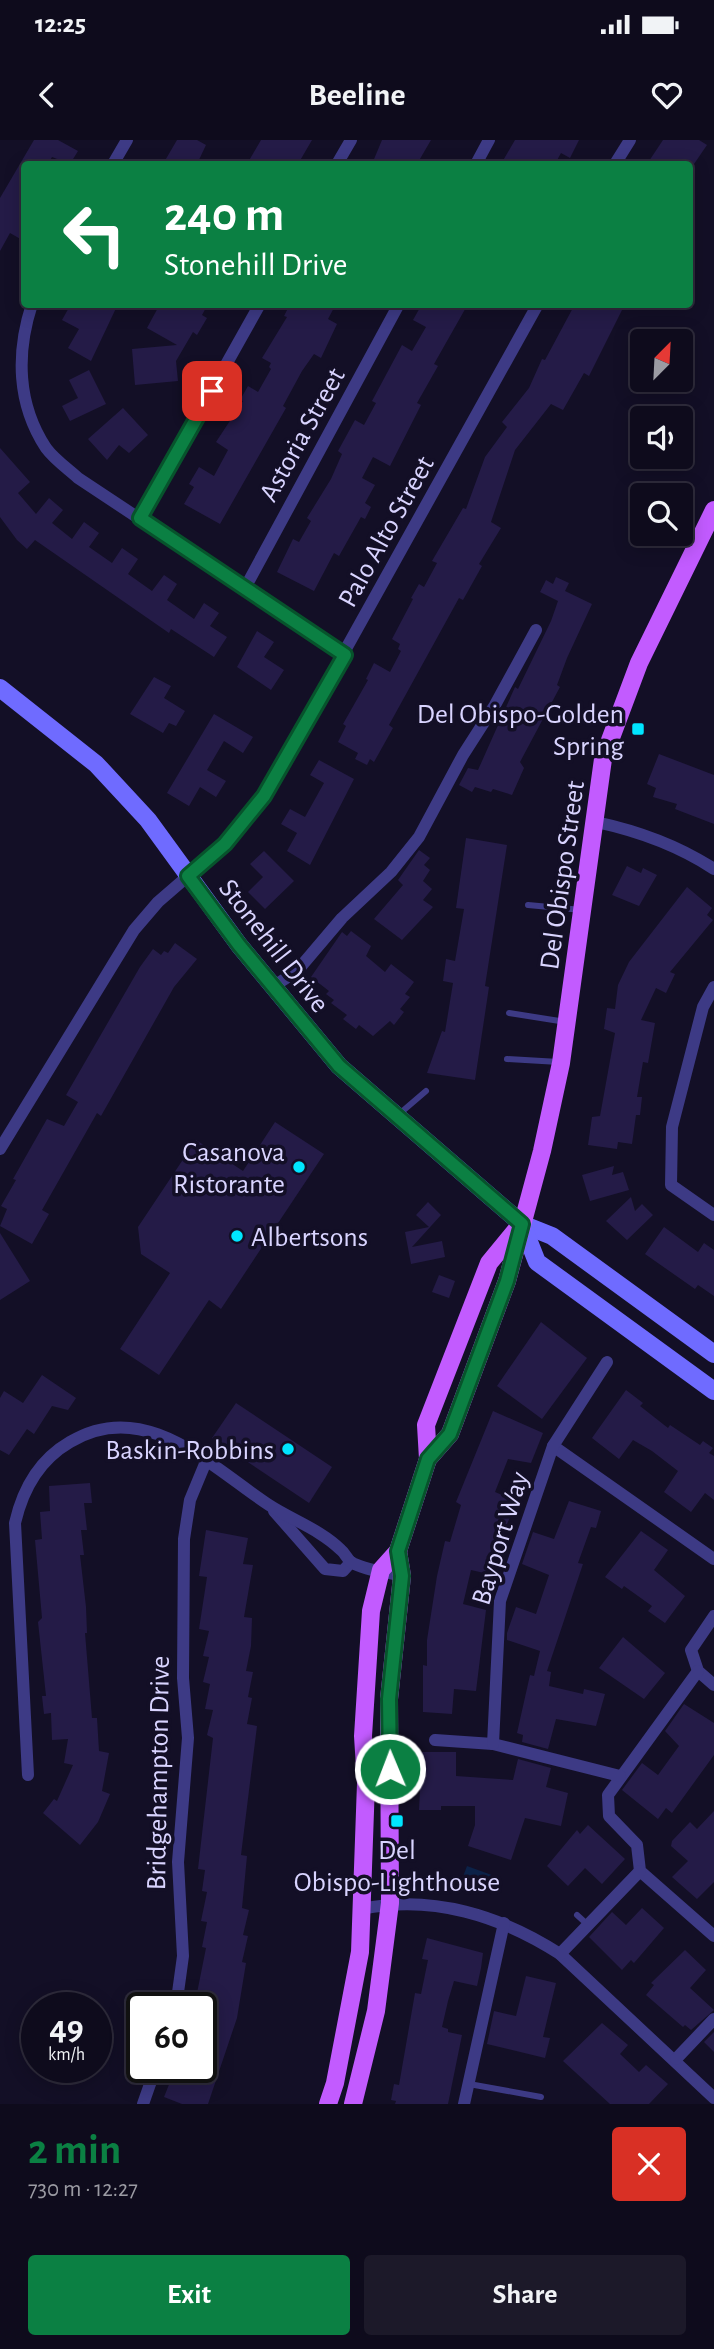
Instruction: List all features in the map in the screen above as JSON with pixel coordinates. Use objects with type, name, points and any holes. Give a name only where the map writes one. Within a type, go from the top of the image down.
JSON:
[{"type":"main road","name":"Del Obispo Street","points":[[428,1459],[450,1434],[507,1281],[522,1224],[561,1062],[603,758],[617,714],[665,607],[714,510]]},
{"type":"main road","name":"Stonehill Drive","points":[[0,688],[96,764],[148,820],[188,876],[339,1066],[522,1224],[552,1236],[714,1354]]},
{"type":"main road","name":"Del Obispo Street","points":[[381,1570],[398,1551],[428,1459],[426,1425],[489,1263],[522,1224]]},
{"type":"main road","name":"Stonehill Drive","points":[[522,1224],[537,1262],[714,1391]]},
{"type":"main road","name":"Del Obispo Street","points":[[353,2104],[376,2011],[390,1903],[389,1699],[402,1576],[398,1551]]},
{"type":"main road","points":[[328,2104],[360,1952],[367,1650],[381,1570]]},
{"type":"street","points":[[115,161],[127,140]]},
{"type":"street","points":[[339,161],[351,140]]},
{"type":"street","points":[[478,161],[489,140]]},
{"type":"street","points":[[617,161],[630,140]]},
{"type":"street","points":[[31,308],[20,378],[29,416],[47,450],[78,478],[345,655]]},
{"type":"street","points":[[140,518],[258,308]]},
{"type":"street","name":"Astoria Street","points":[[245,588],[398,308]]},
{"type":"street","name":"Palo Alto Street","points":[[0,1149],[134,930],[158,902],[225,844],[264,796],[345,655],[536,308]]},
{"type":"street","points":[[274,986],[297,971],[342,918],[391,872],[419,838],[463,755],[495,705],[536,631]]},
{"type":"street","points":[[596,822],[622,828],[691,853],[714,869]]},
{"type":"street","points":[[714,987],[703,1007],[672,1126],[671,1185],[714,1215]]},
{"type":"street","name":"Bayport Way","points":[[493,1744],[500,1601],[553,1446],[607,1362]]},
{"type":"street","points":[[28,1775],[15,1523],[26,1488],[36,1472],[62,1447],[98,1430],[120,1427],[152,1432],[183,1444],[269,1505],[320,1534],[341,1549],[351,1562],[402,1576]]},
{"type":"street","points":[[553,1446],[714,1559]]},
{"type":"street","name":"Bridgehampton Drive","points":[[178,1992],[183,1956],[178,1862],[188,1738],[183,1678],[184,1539],[190,1500],[206,1460]]},
{"type":"street","points":[[269,1505],[294,1537],[326,1569],[343,1571],[351,1562]]},
{"type":"street","points":[[714,1616],[691,1650],[698,1671],[714,1685]]},
{"type":"street","points":[[698,1671],[608,1795],[609,1816],[637,1845],[640,1871],[714,1936]]},
{"type":"street","points":[[435,1740],[493,1744],[620,1776]]},
{"type":"street","points":[[560,1954],[640,1871]]},
{"type":"street","points":[[362,1909],[390,1903],[470,1912],[504,1923],[560,1954],[676,2059],[709,2099]]},
{"type":"street","points":[[464,2104],[504,1923]]},
{"type":"street","points":[[676,2059],[714,2019]]},
{"type":"street","points":[[143,2104],[150,2083]]},
{"type":"lane","points":[[528,905],[583,910]]},
{"type":"lane","points":[[509,1013],[566,1023]]},
{"type":"lane","points":[[507,1059],[561,1062]]},
{"type":"lane","points":[[396,1117],[426,1091]]},
{"type":"lane","points":[[578,1915],[588,1925]]},
{"type":"lane","points":[[469,2084],[541,2097]]},
{"type":"water","points":[[467,1866],[500,1878],[494,1894],[461,1882]]},
{"type":"building","points":[[34,140],[58,140],[78,151],[72,161],[52,157],[50,161],[22,161]]},
{"type":"building","points":[[177,140],[197,140],[206,145],[198,161],[165,161]]},
{"type":"building","points":[[261,140],[312,140],[300,161],[249,161]]},
{"type":"building","points":[[382,140],[431,140],[419,161],[373,161]]},
{"type":"building","points":[[515,140],[579,140],[570,158],[561,153],[557,161],[503,161]]},
{"type":"building","points":[[663,140],[699,140],[707,145],[694,164],[693,161],[649,161]]},
{"type":"building","points":[[21,162],[21,239],[10,233],[0,251],[0,198]]},
{"type":"building","points":[[69,308],[116,308],[91,361],[68,348],[79,329],[62,320]]},
{"type":"building","points":[[158,308],[206,308],[202,315],[207,318],[197,335],[193,332],[176,361],[178,381],[135,385],[132,349],[177,345],[147,328]]},
{"type":"building","points":[[288,308],[334,308],[328,319],[337,324],[321,358],[314,354],[302,371],[283,406],[286,408],[220,524],[184,504],[194,487],[189,484],[199,467],[214,476],[228,450],[216,442],[243,401],[240,400],[248,386],[258,392],[271,369],[271,363],[262,358],[287,317],[284,316]]},
{"type":"building","points":[[420,308],[466,308],[434,364],[438,366],[417,403],[421,405],[390,466],[373,457],[362,478],[375,485],[365,503],[371,507],[365,519],[361,517],[339,556],[334,553],[314,591],[277,572],[293,539],[299,542],[311,521],[307,518],[331,479],[342,454],[338,451],[355,420],[364,425],[376,403],[372,401],[402,345],[412,351],[426,327],[413,320]]},
{"type":"building","points":[[573,308],[623,308],[589,376],[584,373],[563,410],[551,404],[515,450],[491,522],[501,528],[479,564],[482,566],[463,600],[459,598],[389,725],[393,728],[374,762],[370,759],[367,765],[355,759],[358,753],[338,742],[346,726],[343,724],[368,680],[366,679],[374,663],[390,672],[401,651],[398,649],[400,644],[392,639],[413,599],[411,598],[419,584],[424,587],[437,563],[432,561],[463,508],[466,509],[485,457],[507,427],[502,422],[529,388],[542,359],[545,360]]},
{"type":"building","points":[[89,370],[106,404],[70,421],[62,406],[78,398],[69,380]]},
{"type":"building","points":[[123,408],[148,435],[129,453],[119,445],[107,460],[88,439]]},
{"type":"building","points":[[0,448],[30,482],[18,493],[36,514],[49,498],[63,510],[52,523],[72,539],[84,522],[99,533],[89,547],[112,563],[122,548],[138,559],[128,574],[152,591],[164,575],[177,584],[167,600],[194,619],[204,603],[219,613],[210,626],[227,637],[214,657],[171,629],[169,633],[35,540],[27,549],[17,540],[0,517]]},
{"type":"building","points":[[556,577],[569,583],[565,591],[592,604],[567,658],[557,685],[560,687],[520,762],[524,768],[512,795],[475,787],[472,792],[459,785],[468,768],[478,770],[515,687],[518,689],[551,621],[558,601],[540,592],[546,580],[553,584]]},
{"type":"building","points":[[257,631],[274,642],[264,657],[284,670],[271,690],[237,667]]},
{"type":"building","points":[[154,677],[171,686],[164,698],[185,711],[176,726],[169,723],[163,733],[130,714]]},
{"type":"building","points":[[214,714],[253,737],[243,753],[224,741],[207,770],[226,781],[216,797],[200,787],[189,806],[167,793]]},
{"type":"building","points":[[659,754],[714,775],[714,824],[675,809],[677,804],[653,797],[656,788],[647,784]]},
{"type":"building","points":[[319,760],[354,779],[310,865],[287,851],[297,833],[281,824],[290,809],[305,817],[324,783],[310,775]]},
{"type":"building","points":[[466,838],[507,845],[485,986],[489,987],[475,1080],[427,1073],[442,1031],[445,1032],[453,983],[443,981],[446,959],[455,961],[464,909],[456,908]]},
{"type":"building","points":[[419,850],[430,858],[424,865],[430,870],[423,881],[432,889],[423,900],[433,907],[402,940],[374,919],[403,885],[398,880]]},
{"type":"building","points":[[264,851],[294,881],[265,909],[248,892],[263,877],[250,864]]},
{"type":"building","points":[[627,866],[641,873],[643,868],[657,875],[639,906],[612,895]]},
{"type":"building","points":[[687,887],[712,908],[707,915],[713,920],[670,972],[675,974],[666,993],[656,988],[641,1020],[655,1023],[648,1063],[643,1062],[637,1097],[642,1097],[640,1115],[636,1115],[632,1144],[618,1142],[617,1149],[588,1145],[592,1117],[600,1116],[615,1033],[604,1029],[607,1008],[615,1009],[618,985],[629,962]]},
{"type":"building","points":[[351,931],[371,946],[366,956],[385,972],[391,964],[414,982],[405,994],[410,997],[400,1009],[404,1012],[394,1025],[390,1021],[373,1036],[359,1025],[356,1029],[343,1019],[347,1015],[331,1003],[334,1000],[326,994],[329,991],[311,977],[342,932],[347,936]]},
{"type":"building","points":[[175,943],[197,959],[174,987],[101,1116],[97,1113],[42,1210],[49,1214],[32,1244],[0,1226],[7,1209],[1,1206],[16,1180],[13,1179],[47,1119],[64,1126],[78,1102],[66,1095],[140,967],[153,949],[161,955],[164,951],[168,953]]},
{"type":"building","points":[[275,1122],[324,1154],[221,1309],[209,1300],[159,1375],[120,1349],[170,1273],[141,1254],[138,1227],[196,1140],[243,1171]]},
{"type":"building","points":[[614,1166],[612,1175],[623,1172],[629,1190],[590,1201],[582,1175]]},
{"type":"building","points":[[631,1197],[635,1211],[642,1204],[653,1215],[627,1240],[606,1221]]},
{"type":"building","points":[[428,1202],[441,1215],[412,1247],[442,1241],[445,1257],[411,1264],[405,1232],[429,1227],[416,1215]]},
{"type":"building","points":[[664,1227],[698,1252],[704,1243],[714,1250],[714,1296],[698,1285],[695,1289],[645,1254]]},
{"type":"building","points":[[0,1233],[30,1281],[0,1300]]},
{"type":"building","points":[[439,1275],[455,1281],[449,1298],[432,1292]]},
{"type":"building","points":[[541,1322],[587,1358],[542,1419],[497,1386]]},
{"type":"building","points":[[42,1375],[76,1398],[68,1410],[52,1406],[34,1434],[27,1429],[9,1455],[0,1450],[0,1398],[4,1391],[23,1403]]},
{"type":"building","points":[[626,1390],[643,1403],[640,1406],[668,1428],[670,1425],[700,1445],[703,1441],[713,1448],[709,1453],[714,1456],[714,1500],[705,1493],[691,1512],[664,1492],[678,1471],[652,1451],[633,1440],[619,1459],[592,1438]]},
{"type":"building","points":[[236,1403],[332,1467],[309,1503],[212,1438]]},
{"type":"building","points":[[493,1411],[543,1433],[531,1463],[508,1459],[495,1492],[517,1501],[504,1531],[493,1575],[471,1570],[463,1604],[486,1610],[476,1691],[454,1689],[452,1714],[423,1712],[423,1665],[427,1666],[427,1640],[445,1541],[450,1542],[461,1505],[456,1502]]},
{"type":"building","points":[[90,1483],[92,1503],[84,1503],[87,1530],[81,1530],[84,1555],[80,1555],[86,1607],[85,1633],[92,1718],[97,1718],[99,1751],[109,1753],[102,1791],[110,1794],[98,1822],[80,1845],[43,1813],[54,1799],[57,1801],[73,1765],[64,1763],[68,1739],[52,1740],[51,1713],[44,1714],[42,1696],[46,1696],[38,1622],[42,1618],[35,1540],[42,1539],[40,1512],[50,1511],[49,1486]]},
{"type":"building","points":[[569,1501],[601,1511],[596,1528],[591,1527],[578,1563],[583,1564],[547,1671],[551,1672],[549,1686],[583,1694],[584,1689],[605,1694],[596,1726],[556,1719],[548,1749],[522,1742],[523,1735],[517,1733],[530,1675],[534,1676],[540,1651],[507,1640],[507,1633],[516,1607],[536,1614],[549,1575],[522,1564],[533,1532],[554,1539]]},
{"type":"building","points":[[206,1530],[248,1538],[243,1564],[253,1565],[244,1617],[252,1618],[251,1646],[246,1671],[253,1672],[248,1697],[252,1698],[247,1724],[257,1726],[241,1855],[247,1856],[242,1908],[249,1910],[243,1935],[248,1936],[242,1962],[246,1963],[237,2018],[217,2077],[217,1992],[197,1992],[206,1948],[202,1947],[207,1922],[201,1921],[207,1892],[202,1891],[205,1870],[198,1869],[213,1738],[207,1735],[213,1710],[205,1709],[210,1684],[203,1682],[209,1657],[203,1656],[209,1631],[199,1629],[207,1577],[199,1576]]},
{"type":"building","points":[[641,1531],[668,1550],[654,1570],[685,1596],[665,1623],[648,1611],[652,1606],[624,1586],[622,1589],[605,1577]]},
{"type":"building","points":[[623,1637],[665,1673],[644,1699],[599,1668]]},
{"type":"building","points":[[684,1704],[714,1723],[714,1755],[672,1813],[666,1808],[658,1819],[622,1790],[642,1763],[658,1775],[679,1746],[665,1731]]},
{"type":"building","points":[[422,1752],[456,1752],[456,1776],[513,1780],[518,1759],[551,1768],[546,1787],[568,1793],[561,1826],[525,1818],[511,1860],[468,1846],[475,1825],[475,1806],[441,1806],[441,1810],[419,1810]]},
{"type":"building","points":[[714,1811],[714,1882],[697,1899],[672,1877],[688,1861],[671,1846],[672,1841],[690,1822],[697,1829]]},
{"type":"building","points":[[588,1825],[625,1859],[602,1884],[585,1868],[568,1886],[547,1866],[577,1830],[580,1834]]},
{"type":"building","points":[[642,1908],[664,1928],[634,1963],[631,1960],[622,1970],[589,1937],[612,1912],[626,1925]]},
{"type":"building","points":[[427,1938],[483,1953],[481,1968],[477,1986],[454,1981],[448,2001],[442,2027],[448,2029],[448,2032],[462,2035],[448,2104],[395,2104],[396,2101],[391,2100],[394,2084],[399,2085],[415,1993],[421,1994],[428,1960],[422,1959]]},
{"type":"building","points":[[685,1950],[706,1970],[690,1988],[714,2010],[691,2030],[685,2025],[683,2027],[646,1995],[654,1985],[651,1983]]},
{"type":"building","points":[[526,1976],[556,1983],[543,2037],[550,2038],[545,2058],[487,2044],[494,2011],[516,2016]]},
{"type":"building","points":[[602,2023],[628,2045],[620,2054],[639,2072],[646,2065],[668,2084],[649,2104],[610,2104],[563,2061]]},
{"type":"building","points":[[714,2032],[714,2052],[704,2042]]},
{"type":"building","points":[[170,2083],[215,2083],[208,2104],[182,2104],[164,2097]]},
{"type":"place","name":"Del Obispo-Golden Spring","points":[[638,729]]},
{"type":"place","name":"Casanova Ristorante","points":[[299,1167]]},
{"type":"place","name":"Albertsons","points":[[237,1236]]},
{"type":"place","name":"Baskin-Robbins","points":[[288,1449]]},
{"type":"place","name":"Del Obispo-Lighthouse","points":[[397,1821]]},
{"type":"route","points":[[212,391],[140,518],[345,655],[264,796],[225,844],[188,876],[239,945],[339,1066],[430,1148],[522,1224],[507,1281],[450,1434],[428,1459],[398,1551],[402,1576],[389,1699],[390,1769]]}]
